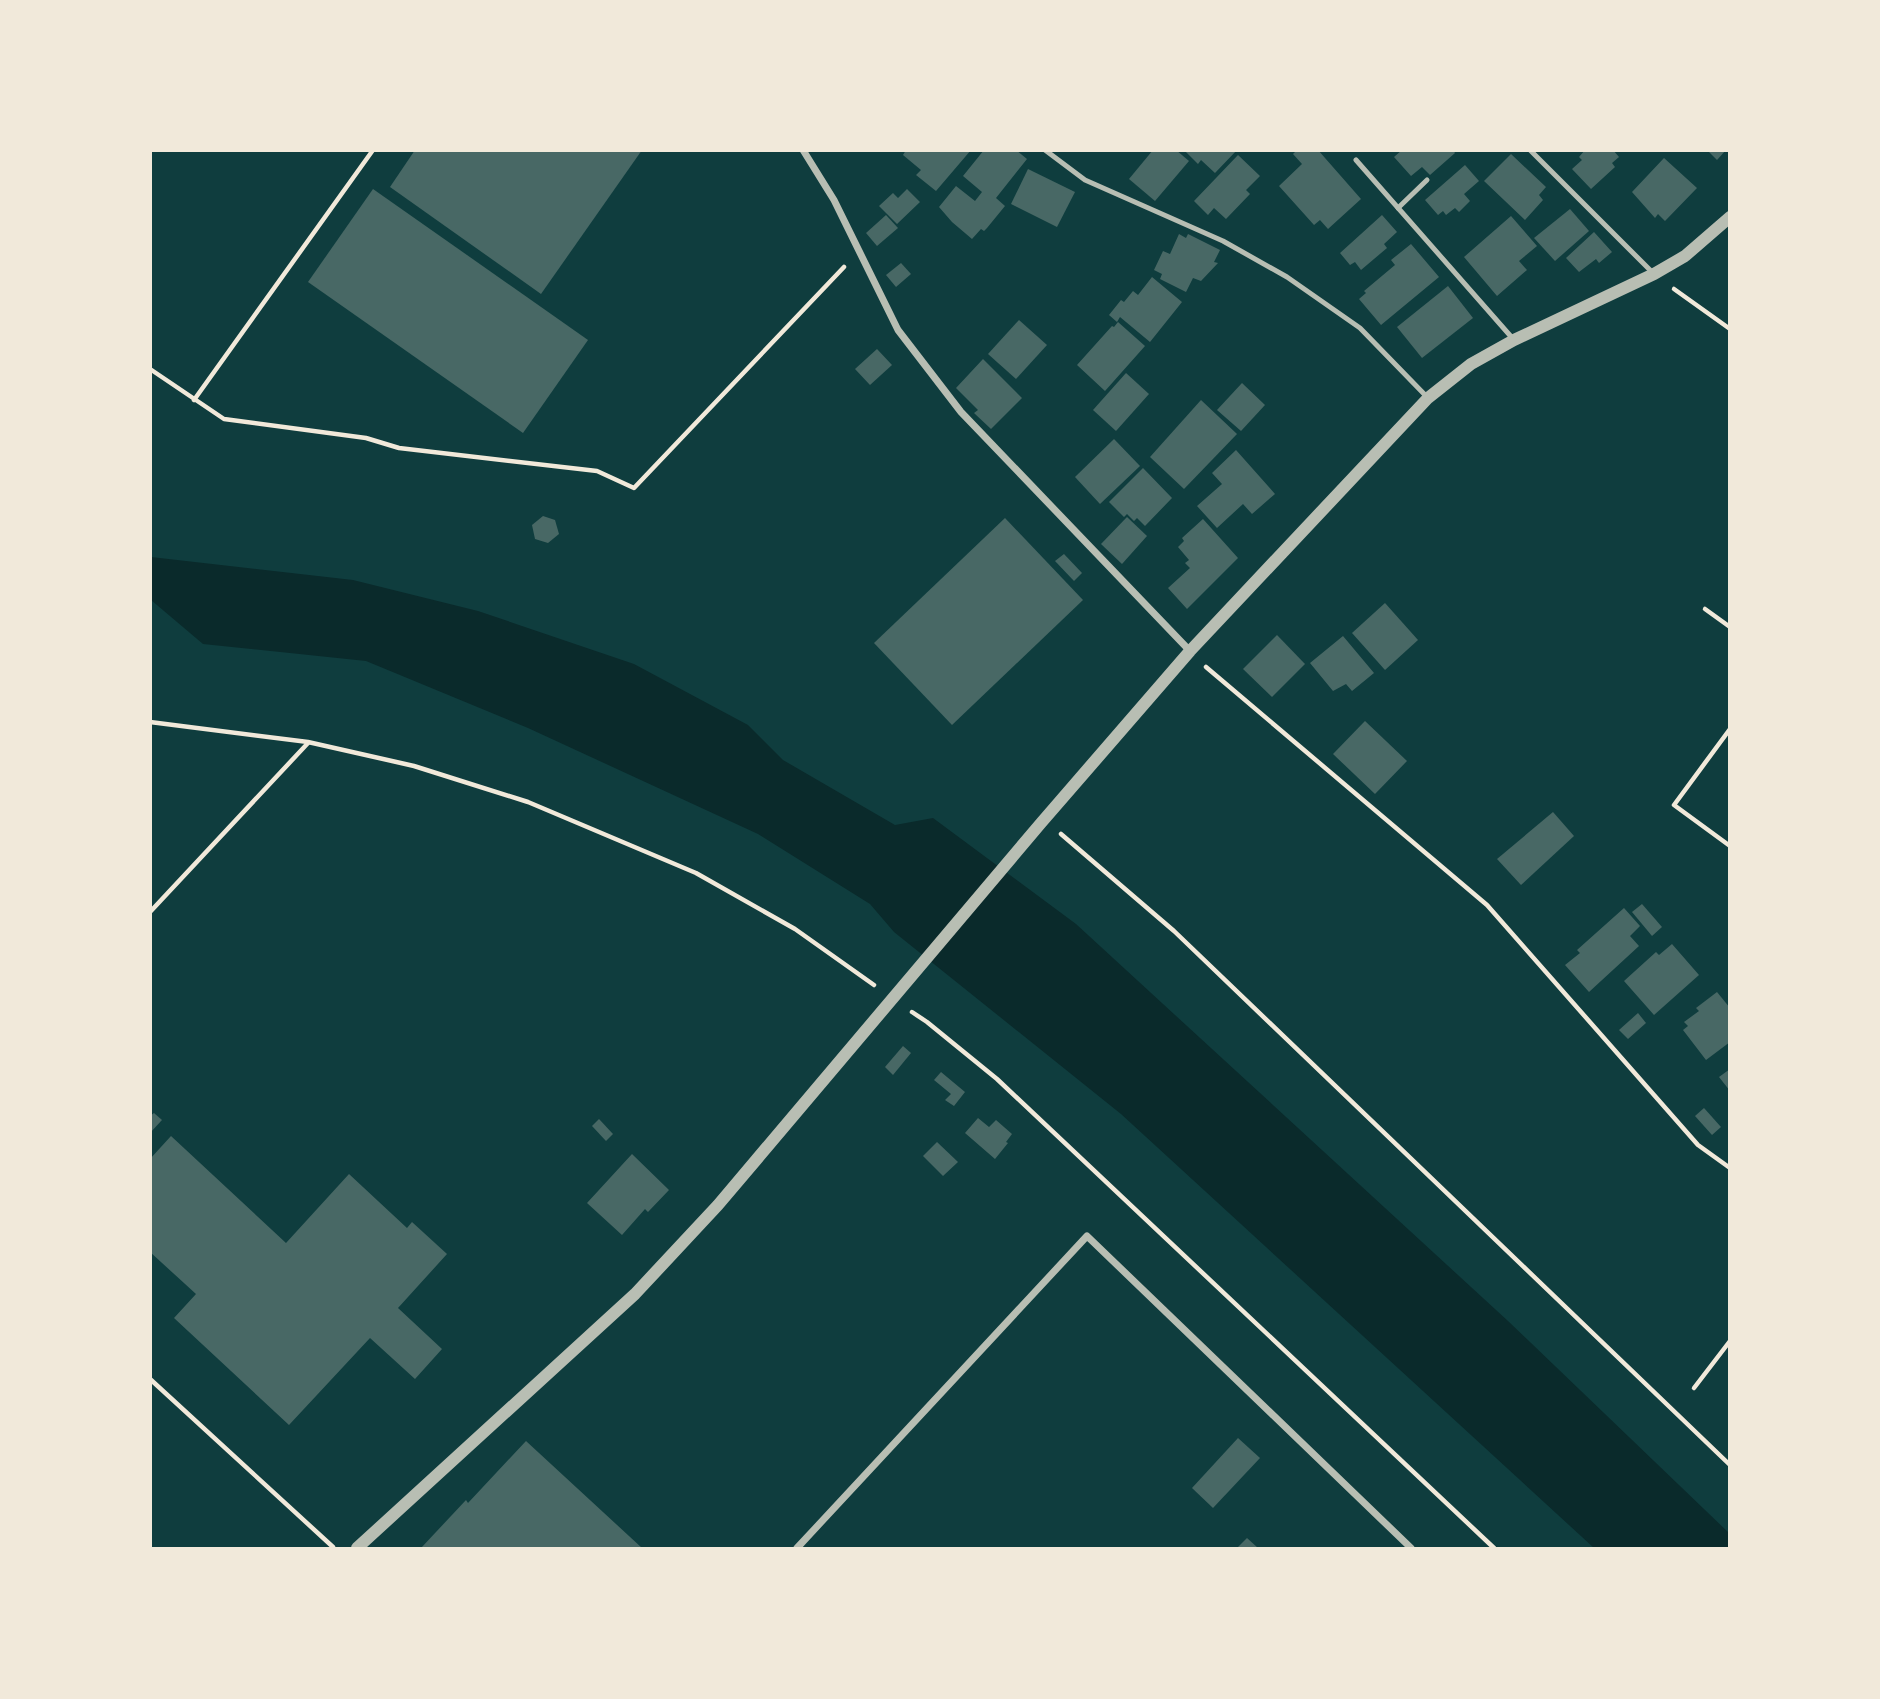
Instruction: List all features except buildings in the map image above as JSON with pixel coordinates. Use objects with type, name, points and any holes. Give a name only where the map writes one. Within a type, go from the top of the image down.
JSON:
[{"type":"street","points":[[803,150],[834,200],[898,330],[961,412],[1190,651]]},
{"type":"street","points":[[357,1549],[635,1294],[718,1205],[1190,651],[1428,398],[1471,365],[1514,340],[1654,274],[1685,256],[1730,217]]},
{"type":"street","points":[[797,1549],[1087,1236],[1411,1549]]},
{"type":"lane","points":[[1045,150],[1085,180],[1223,241],[1287,277],[1360,328],[1428,398]]},
{"type":"lane","points":[[1530,150],[1654,274]]},
{"type":"lane","points":[[1356,160],[1514,340]]},
{"type":"lane","points":[[1398,208],[1427,180]]},
{"type":"path","points":[[194,400],[373,150]]},
{"type":"path","points":[[150,369],[224,419],[366,438],[399,448],[597,471],[634,488],[859,251]]},
{"type":"path","points":[[1654,274],[1730,329]]},
{"type":"path","points":[[1705,608],[1730,627]]},
{"type":"path","points":[[1190,651],[1218,679],[1486,905],[1698,1145],[1730,1168]]},
{"type":"path","points":[[150,722],[308,742],[414,766],[527,802],[696,873],[795,929],[927,1022],[997,1079],[1494,1549]]},
{"type":"path","points":[[1730,729],[1674,805],[1730,846]]},
{"type":"path","points":[[150,912],[308,742]]},
{"type":"path","points":[[1043,821],[1174,931],[1730,1465]]},
{"type":"path","points":[[1694,1388],[1730,1341]]},
{"type":"path","points":[[150,1379],[334,1549]]},
{"type":"water","points":[[151,557],[353,580],[478,611],[634,664],[748,725],[783,760],[895,825],[933,818],[1076,924],[1508,1321],[1729,1533],[1729,1548],[1594,1548],[1121,1114],[894,932],[870,904],[758,834],[528,728],[366,661],[203,644],[151,600]]}]
